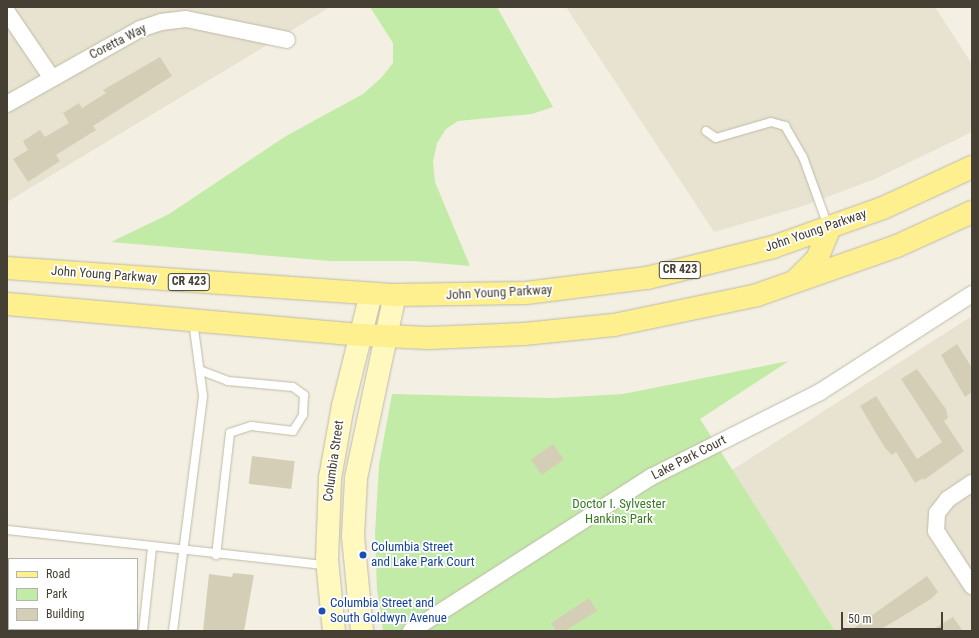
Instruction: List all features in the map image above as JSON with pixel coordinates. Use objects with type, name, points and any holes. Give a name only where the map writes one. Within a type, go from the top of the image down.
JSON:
[{"type":"main road","name":"John Young Parkway","points":[[7,268],[395,295],[472,296],[591,286],[709,264],[829,229],[972,167]]},
{"type":"main road","points":[[7,304],[363,335],[524,334],[614,324],[711,306],[792,284],[897,246],[972,212]]},
{"type":"main road","points":[[792,284],[817,259],[829,229]]},
{"type":"street","points":[[7,12],[51,77]]},
{"type":"street","name":"Coretta Way","points":[[7,104],[51,77],[140,29],[162,22],[186,19],[287,40]]},
{"type":"street","name":"Columbia Street","points":[[334,631],[327,565],[327,516],[335,443],[363,335],[371,294]]},
{"type":"street","name":"Lake Park Court","points":[[411,631],[651,477],[820,392],[972,294]]},
{"type":"street","name":"Columbia Street","points":[[362,631],[353,536],[356,478],[389,336],[395,295]]},
{"type":"street","points":[[972,484],[948,499],[937,513],[936,531],[972,586]]},
{"type":"lane","points":[[706,131],[716,138],[771,122],[785,126],[803,157],[829,229]]},
{"type":"lane","points":[[173,631],[204,396],[202,371],[192,319]]},
{"type":"lane","points":[[202,371],[228,381],[293,387],[304,394],[303,414],[293,431],[251,426],[230,434],[216,555]]},
{"type":"lane","points":[[7,530],[184,552],[327,565]]},
{"type":"lane","points":[[143,631],[152,548]]},
{"type":"shaded area","points":[[7,7],[330,7],[7,202]]},
{"type":"shaded area","points":[[566,7],[935,7],[972,64],[972,132],[875,179],[803,206],[714,232]]},
{"type":"shaded area","points":[[972,316],[972,631],[835,631],[732,470]]},
{"type":"green space","points":[[370,7],[497,7],[553,107],[532,114],[458,121],[446,129],[437,143],[433,162],[435,182],[470,266],[413,261],[330,261],[111,242],[169,214],[286,136],[363,94],[381,78],[393,63],[393,43]]},
{"type":"green space","name":"Doctor I. Sylvester Hankins Park","points":[[789,361],[700,419],[835,631],[383,631],[377,590],[375,533],[379,465],[392,394],[553,398],[623,394]]},
{"type":"building","points":[[160,57],[172,76],[93,126],[96,130],[56,155],[60,161],[28,182],[13,159],[28,150],[23,141],[40,130],[45,137],[69,123],[63,113],[79,103],[82,108],[106,93],[103,90]]},
{"type":"building","points":[[957,344],[972,368],[972,392],[965,397],[941,355]]},
{"type":"building","points":[[917,369],[946,409],[948,418],[944,421],[964,451],[924,480],[923,478],[915,483],[896,452],[892,455],[885,448],[860,406],[876,396],[917,459],[942,442],[901,379]]},
{"type":"building","points":[[553,444],[564,460],[542,475],[531,459]]},
{"type":"building","points":[[252,456],[295,461],[291,489],[249,484]]},
{"type":"building","points":[[233,573],[254,575],[244,631],[203,631],[209,574],[232,577]]},
{"type":"building","points":[[927,576],[938,592],[931,599],[878,631],[850,631]]},
{"type":"building","points":[[589,598],[597,611],[565,631],[556,631],[551,623]]},
{"type":"building","points":[[953,617],[963,631],[931,631]]},
{"type":"place","name":"Columbia Street and Lake Park Court","points":[[363,555]]},
{"type":"place","name":"Columbia Street and South Goldwyn Avenue","points":[[322,611]]}]
